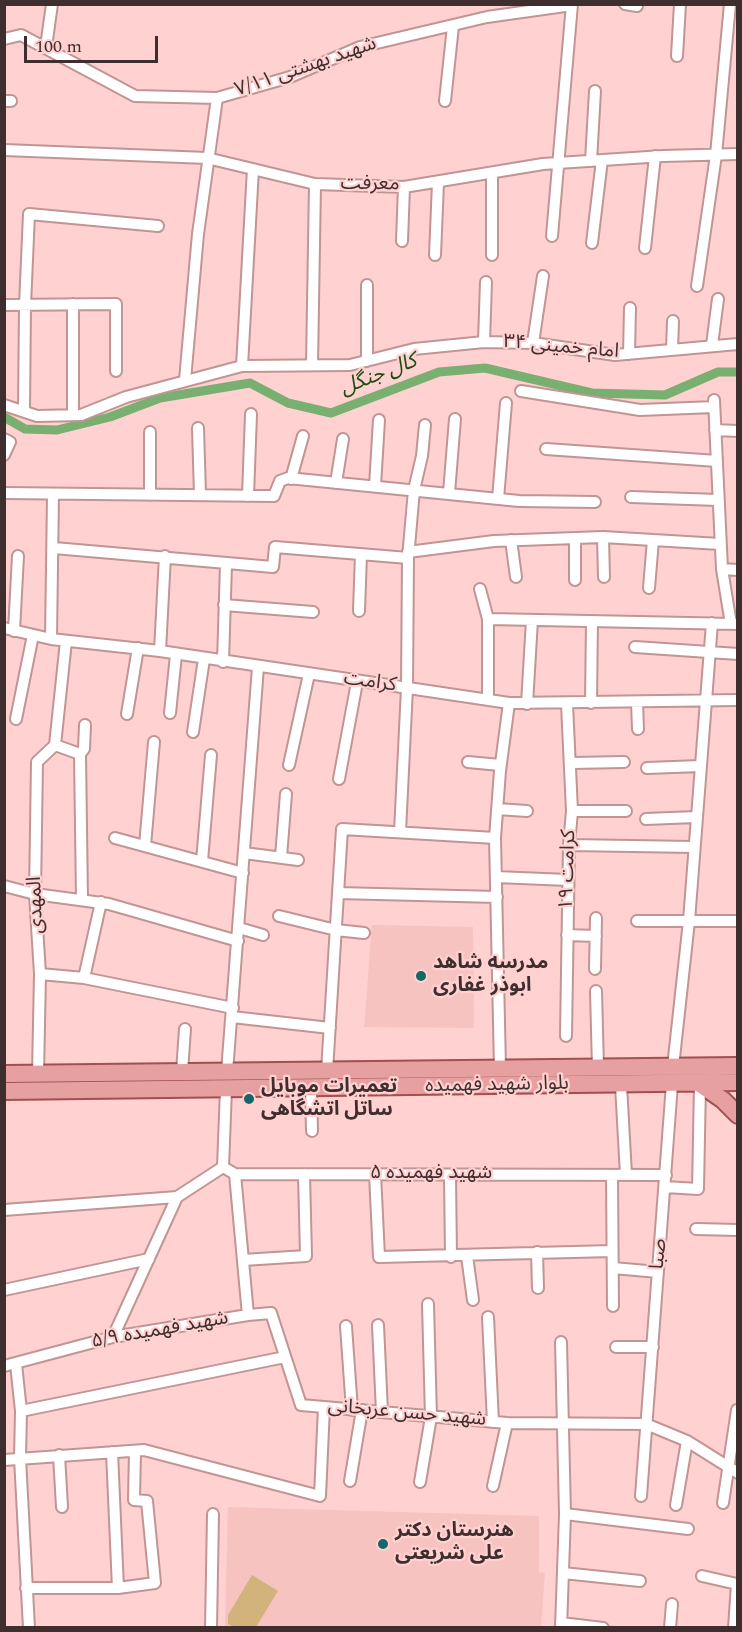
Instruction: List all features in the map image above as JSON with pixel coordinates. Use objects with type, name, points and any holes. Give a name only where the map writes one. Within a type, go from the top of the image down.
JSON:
[{"type":"main road","name":"بلوار شهید فهمیده","points":[[4,1091],[226,1081],[327,1071],[729,1066],[730,1060],[738,1060]]},
{"type":"main road","name":"بلوار شهید فهمیده","points":[[4,1074],[182,1072],[226,1081],[311,1088],[738,1082]]},
{"type":"main road","points":[[700,1084],[723,1100],[738,1115]]},
{"type":"street","points":[[46,47],[52,4]]},
{"type":"street","points":[[625,4],[637,6]]},
{"type":"street","points":[[676,56],[680,4]]},
{"type":"street","points":[[697,286],[716,155],[730,4]]},
{"type":"street","points":[[552,236],[572,5]]},
{"type":"street","name":"شهید بهشتی ۷/۱۱","points":[[4,39],[21,36],[46,47],[135,96],[217,98],[290,77],[360,47],[487,17],[572,5]]},
{"type":"street","points":[[445,101],[453,26]]},
{"type":"street","points":[[592,243],[597,160],[595,91]]},
{"type":"street","points":[[186,380],[207,158],[217,98]]},
{"type":"street","name":"معرفت","points":[[4,150],[207,158],[291,181],[404,187],[560,163],[655,156],[738,154]]},
{"type":"street","points":[[645,248],[655,156]]},
{"type":"street","points":[[242,366],[253,169]]},
{"type":"street","points":[[492,173],[492,255]]},
{"type":"street","points":[[435,255],[438,183]]},
{"type":"street","points":[[312,365],[315,184]]},
{"type":"street","points":[[402,241],[404,187]]},
{"type":"street","points":[[24,411],[25,304],[30,214],[159,226]]},
{"type":"street","points":[[533,343],[543,276]]},
{"type":"street","points":[[484,342],[486,282]]},
{"type":"street","points":[[366,361],[367,285]]},
{"type":"street","points":[[712,345],[718,299]]},
{"type":"street","points":[[73,304],[73,415]]},
{"type":"street","points":[[4,305],[116,304],[116,371]]},
{"type":"street","points":[[629,354],[630,308]]},
{"type":"street","points":[[672,350],[674,321]]},
{"type":"street","name":"امام خمینی ۳۴","points":[[4,405],[37,416],[81,415],[126,397],[242,366],[350,364],[414,349],[484,342],[533,343],[615,355],[738,344]]},
{"type":"street","points":[[488,619],[734,624],[722,569],[714,403],[640,410],[521,391]]},
{"type":"street","points":[[498,499],[506,403]]},
{"type":"street","points":[[248,495],[251,414]]},
{"type":"street","points":[[449,493],[455,419]]},
{"type":"street","points":[[375,486],[379,420]]},
{"type":"street","points":[[400,832],[407,688],[408,555],[414,490],[422,456],[425,425]]},
{"type":"street","points":[[198,428],[200,495]]},
{"type":"street","points":[[715,430],[738,431]]},
{"type":"street","points":[[150,432],[150,495]]},
{"type":"street","points":[[291,479],[303,436]]},
{"type":"street","points":[[336,483],[343,439]]},
{"type":"street","points":[[4,455],[7,441]]},
{"type":"street","points":[[546,449],[717,461]]},
{"type":"street","points":[[4,493],[274,496],[280,481],[291,479],[498,499],[595,502]]},
{"type":"street","points":[[51,639],[53,495]]},
{"type":"street","points":[[630,497],[718,500]]},
{"type":"street","points":[[54,548],[273,567],[275,547],[361,554],[408,555],[512,540],[603,537],[720,544]]},
{"type":"street","points":[[603,537],[604,577]]},
{"type":"street","points":[[575,538],[575,580]]},
{"type":"street","points":[[512,540],[516,577]]},
{"type":"street","points":[[649,588],[653,540]]},
{"type":"street","points":[[359,611],[361,554]]},
{"type":"street","points":[[9,629],[18,556]]},
{"type":"street","points":[[160,651],[165,556]]},
{"type":"street","points":[[223,662],[226,564]]},
{"type":"street","points":[[722,569],[738,570]]},
{"type":"street","points":[[480,589],[488,619],[488,700]]},
{"type":"street","points":[[224,605],[313,612]]},
{"type":"street","points":[[526,705],[532,620]]},
{"type":"street","points":[[591,703],[592,621]]},
{"type":"street","points":[[673,1067],[689,921],[712,624]]},
{"type":"street","name":"کرامت","points":[[9,629],[51,639],[160,651],[357,682],[526,705],[738,700]]},
{"type":"street","points":[[16,719],[33,635]]},
{"type":"street","points":[[66,641],[56,745],[80,754]]},
{"type":"street","points":[[635,647],[738,654]]},
{"type":"street","points":[[127,714],[138,648]]},
{"type":"street","points":[[170,713],[176,655]]},
{"type":"street","points":[[193,732],[204,659]]},
{"type":"street","points":[[223,1167],[226,1081],[258,667]]},
{"type":"street","points":[[289,765],[309,674]]},
{"type":"street","points":[[339,779],[357,682]]},
{"type":"street","points":[[637,702],[638,729]]},
{"type":"street","points":[[500,1068],[495,838],[500,768],[509,703]]},
{"type":"street","name":"کرامت ۱۹","points":[[566,1036],[568,845],[572,811],[567,704]]},
{"type":"street","points":[[82,899],[80,754],[84,749],[85,725]]},
{"type":"street","points":[[145,846],[154,742]]},
{"type":"street","name":"المهدی","points":[[38,1074],[40,974],[35,894],[37,762],[56,745]]},
{"type":"street","points":[[201,861],[211,755]]},
{"type":"street","points":[[468,762],[500,768]]},
{"type":"street","points":[[571,764],[624,762]]},
{"type":"street","points":[[646,768],[700,766]]},
{"type":"street","points":[[281,857],[286,794]]},
{"type":"street","points":[[497,809],[527,811]]},
{"type":"street","points":[[572,811],[626,811]]},
{"type":"street","points":[[646,819],[696,817]]},
{"type":"street","points":[[327,1071],[342,829],[495,838]]},
{"type":"street","points":[[115,838],[243,873]]},
{"type":"street","points":[[568,845],[694,847]]},
{"type":"street","points":[[244,853],[298,860]]},
{"type":"street","points":[[496,877],[568,880]]},
{"type":"street","points":[[4,886],[35,894],[101,902],[238,941]]},
{"type":"street","points":[[338,893],[497,897]]},
{"type":"street","points":[[84,978],[101,902]]},
{"type":"street","points":[[279,916],[336,930],[364,933]]},
{"type":"street","points":[[595,969],[596,918]]},
{"type":"street","points":[[637,921],[738,921]]},
{"type":"street","points":[[239,928],[262,935]]},
{"type":"street","points":[[567,935],[596,936]]},
{"type":"street","points":[[40,974],[84,978],[290,1025],[330,1028]]},
{"type":"street","points":[[597,991],[598,1068]]},
{"type":"street","points":[[182,1072],[185,1029]]},
{"type":"street","name":"صبا","points":[[641,1496],[672,1084]]},
{"type":"street","points":[[665,1187],[698,1189],[700,1084]]},
{"type":"street","points":[[621,1085],[626,1175]]},
{"type":"street","points":[[311,1088],[312,1131]]},
{"type":"street","points":[[223,1167],[236,1174]]},
{"type":"street","points":[[4,1210],[177,1197],[223,1167]]},
{"type":"street","name":"شهید فهمیده ۵","points":[[236,1174],[666,1175]]},
{"type":"street","name":"شهید فهمیده ۵/۹","points":[[10,1365],[113,1337],[248,1315],[236,1174]]},
{"type":"street","points":[[243,1260],[306,1256],[304,1174]]},
{"type":"street","points":[[375,1174],[379,1257],[452,1257],[537,1252],[612,1251]]},
{"type":"street","points":[[450,1174],[452,1257]]},
{"type":"street","points":[[612,1175],[613,1306]]},
{"type":"street","points":[[113,1337],[177,1197]]},
{"type":"street","points":[[696,1229],[738,1230]]},
{"type":"street","points":[[537,1252],[538,1288]]},
{"type":"street","points":[[467,1256],[473,1300]]},
{"type":"street","points":[[4,1290],[149,1259]]},
{"type":"street","points":[[613,1268],[658,1272]]},
{"type":"street","points":[[420,1482],[431,1417],[428,1304]]},
{"type":"street","points":[[21,1411],[285,1358],[271,1313],[248,1315]]},
{"type":"street","points":[[488,1317],[493,1422]]},
{"type":"street","points":[[378,1324],[382,1412]]},
{"type":"street","points":[[346,1326],[357,1410],[350,1481]]},
{"type":"street","points":[[561,1342],[565,1514],[561,1625],[603,1628]]},
{"type":"street","points":[[616,1347],[652,1347]]},
{"type":"street","name":"شهید حسن عربخانی","points":[[285,1358],[301,1405],[507,1423],[646,1424]]},
{"type":"street","points":[[10,1365],[21,1411],[20,1458],[28,1628]]},
{"type":"street","points":[[4,1460],[144,1450],[320,1496],[324,1407]]},
{"type":"street","points":[[723,1503],[734,1471],[736,1410]]},
{"type":"street","points":[[493,1486],[507,1423]]},
{"type":"street","points":[[646,1424],[687,1441],[734,1471]]},
{"type":"street","points":[[676,1505],[687,1441]]},
{"type":"street","points":[[26,1588],[118,1588],[155,1583],[147,1501],[134,1500],[135,1451]]},
{"type":"street","points":[[112,1452],[118,1588]]},
{"type":"street","points":[[59,1455],[62,1507]]},
{"type":"street","points":[[212,1628],[213,1514]]},
{"type":"street","points":[[565,1514],[688,1529]]},
{"type":"street","points":[[563,1573],[640,1581]]},
{"type":"street","points":[[702,1576],[737,1584],[734,1628]]},
{"type":"street","points":[[670,1628],[672,1604]]},
{"type":"shaded area","name":"مدرسه شاهد ابوذر غفاری","points":[[372,925],[473,927],[474,1028],[364,1027]]},
{"type":"shaded area","name":"هنرستان دکتر علی شریعتی","points":[[228,1507],[539,1516],[539,1572],[545,1573],[541,1627],[225,1628]]},
{"type":"shaded area","points":[[252,1575],[278,1591],[256,1627],[234,1627],[228,1624],[228,1615]]},
{"type":"waterway","name":"کال جنگل","points":[[4,417],[25,429],[57,430],[110,417],[160,398],[250,383],[288,403],[331,413],[439,372],[485,368],[592,393],[665,395],[718,372],[738,372]]},
{"type":"place","name":"مدرسه شاهد ابوذر غفاری","points":[[421,976]]},
{"type":"place","name":"تعمیرات موبایل ساتل اتشگاهی","points":[[249,1099]]},
{"type":"place","name":"هنرستان دکتر علی شریعتی","points":[[383,1544]]}]
